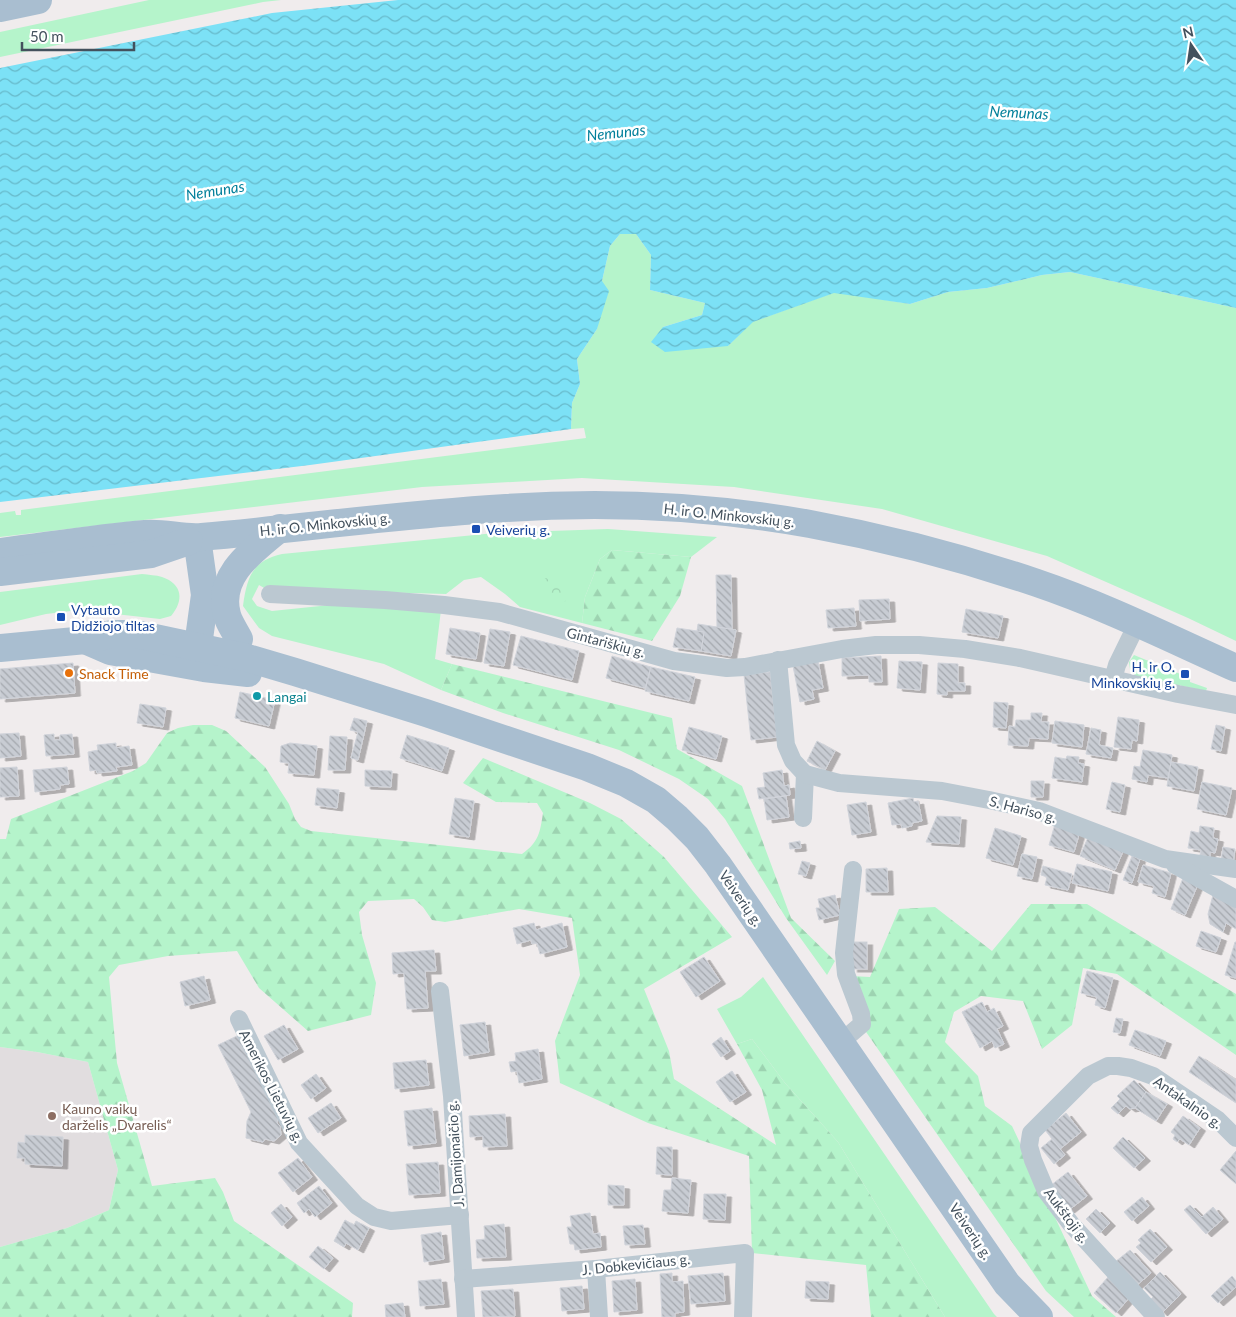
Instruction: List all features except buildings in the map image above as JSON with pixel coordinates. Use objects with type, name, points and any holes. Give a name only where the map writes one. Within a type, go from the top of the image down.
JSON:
[{"type":"main road","points":[[0,8],[38,0]]},
{"type":"main road","name":"H. ir O. Minkovskių g.","points":[[0,572],[151,554],[197,538],[280,528],[508,508],[591,505],[668,507],[732,513],[816,525],[940,553],[1039,584],[1137,624],[1236,668]]},
{"type":"main road","points":[[239,639],[227,617],[225,604],[227,588],[232,575],[244,558],[280,528]]},
{"type":"main road","name":"H. ir O. Minkovskių g.","points":[[0,552],[149,533],[197,538]]},
{"type":"main road","points":[[197,538],[204,595],[198,646],[239,673]]},
{"type":"main road","points":[[204,595],[218,620],[229,632],[295,672]]},
{"type":"main road","name":"Veiverių g.","points":[[0,648],[86,640],[112,634],[136,634],[198,646],[295,672],[426,713],[587,767],[626,783],[656,800],[697,838],[713,858],[1007,1284],[1039,1317]]},
{"type":"main road","name":"Veiverių g.","points":[[86,640],[110,651],[239,673],[295,672]]},
{"type":"street","name":"Gintariškių g.","points":[[270,594],[395,600],[499,612],[674,660],[705,666],[745,667],[778,660]]},
{"type":"street","points":[[1113,679],[1117,665],[1137,624]]},
{"type":"street","points":[[803,818],[805,774],[793,761],[786,745],[778,660],[876,645],[919,645],[965,649],[1011,656],[1178,694],[1236,705]]},
{"type":"street","name":"S. Hariso g.","points":[[805,774],[839,784],[942,791],[1031,809],[1165,859],[1236,869]]},
{"type":"street","points":[[1165,859],[1236,899]]},
{"type":"street","points":[[841,1042],[862,1024],[862,1014],[846,974],[844,953],[853,870]]},
{"type":"street","name":"J. Damijonaičio g.","points":[[440,991],[452,1096],[466,1317]]},
{"type":"street","name":"Amerikos Lietuvių g.","points":[[238,1019],[299,1143],[356,1206],[374,1217],[391,1222],[460,1215]]},
{"type":"street","name":"Antakalnio g.","points":[[1108,1066],[1131,1068],[1153,1076],[1218,1120],[1236,1138]]},
{"type":"street","name":"Aukštoji g.","points":[[1108,1066],[1088,1076],[1031,1133],[1029,1146],[1046,1191],[1077,1231],[1156,1317]]},
{"type":"street","name":"J. Dobkevičiaus g.","points":[[463,1278],[596,1269],[745,1253],[743,1317]]},
{"type":"street","points":[[596,1269],[599,1317]]},
{"type":"shaded area","name":"Kauno vaikų darželis „Dvarelis“","points":[[0,1047],[88,1062],[118,1170],[109,1210],[67,1228],[0,1247]]},
{"type":"green space","points":[[149,0],[281,0],[263,2],[0,57],[0,32]]},
{"type":"green space","points":[[620,234],[636,234],[651,255],[650,290],[705,303],[702,315],[663,327],[728,346],[752,322],[835,292],[910,304],[948,292],[987,288],[1042,275],[1070,272],[1236,308],[1236,641],[1047,556],[882,509],[734,487],[582,478],[422,487],[0,537],[0,513],[15,511],[16,515],[21,515],[21,510],[586,438],[584,428],[571,429],[572,403],[580,384],[577,359],[597,329],[602,281],[610,246]]},
{"type":"green space","points":[[608,529],[717,537],[691,557],[612,550],[600,559],[585,597],[582,623],[520,607],[481,577],[464,580],[446,594],[266,589],[259,585],[252,599],[257,606],[272,611],[330,605],[441,610],[435,659],[452,664],[441,690],[384,664],[272,636],[259,628],[243,606],[249,579],[253,572],[264,561],[282,554],[495,533]]},
{"type":"green space","points":[[612,550],[691,557],[680,596],[652,641],[582,623],[585,597],[600,559]]},
{"type":"green space","points":[[142,574],[162,577],[178,588],[178,605],[171,616],[160,619],[79,610],[46,614],[0,625],[0,592]]},
{"type":"green space","points":[[545,578],[569,583],[565,602],[541,597]]},
{"type":"green space","points":[[1134,655],[1190,678],[1190,682],[1207,688],[1206,691],[1135,676],[1130,669],[1129,662]]},
{"type":"green space","points":[[452,664],[672,718],[677,749],[742,786],[791,918],[835,961],[827,975],[786,918],[725,819],[708,799],[679,779],[619,750],[503,713],[441,690]]},
{"type":"green space","points":[[193,725],[212,725],[226,731],[265,767],[289,804],[295,819],[301,827],[311,831],[522,854],[528,850],[538,836],[543,813],[537,803],[496,802],[463,783],[483,758],[590,803],[621,819],[664,857],[732,937],[644,989],[669,1051],[674,1079],[776,1145],[762,1090],[737,1044],[752,1039],[785,1083],[838,1142],[945,1317],[871,1317],[866,1265],[752,1253],[749,1156],[648,1123],[560,1083],[555,1041],[580,975],[572,918],[519,909],[445,922],[432,920],[423,907],[414,899],[368,901],[359,912],[362,935],[376,983],[371,1015],[308,1031],[259,988],[237,951],[168,956],[119,965],[109,977],[117,1063],[152,1186],[215,1178],[223,1192],[234,1221],[353,1303],[352,1317],[0,1317],[0,1247],[67,1228],[109,1210],[118,1170],[88,1062],[0,1047],[0,839],[6,839],[11,819],[133,771],[146,763],[167,733],[178,728]]},
{"type":"green space","points":[[1031,904],[1087,904],[1236,994],[1236,1055],[1117,974],[1083,968],[1072,1025],[1042,1049],[1023,1001],[981,996],[954,1012],[945,1042],[978,1076],[985,1106],[1012,1126],[1092,1296],[1116,1317],[1074,1317],[1046,1291],[864,1029],[851,976],[870,977],[899,909],[935,907],[992,951]]},
{"type":"green space","points":[[763,977],[997,1317],[945,1317],[838,1142],[785,1083],[752,1039],[737,1044],[717,1009],[741,997]]},
{"type":"water","name":"Nemunas","points":[[398,0],[1236,0],[1236,308],[1070,272],[1042,275],[987,288],[948,292],[910,304],[834,293],[753,322],[728,346],[665,352],[651,342],[663,327],[702,315],[705,303],[650,290],[651,255],[636,234],[620,234],[610,246],[602,281],[609,291],[597,329],[577,359],[580,384],[572,403],[571,429],[310,465],[0,502],[0,68],[272,13]]},
{"type":"place","name":"Veiverių g.","points":[[476,529]]},
{"type":"place","name":"Vytauto Didžiojo tiltas","points":[[61,617]]},
{"type":"place","name":"Snack Time","points":[[69,673]]},
{"type":"place","name":"H. ir O. Minkovskių g.","points":[[1185,674]]},
{"type":"place","name":"Langai","points":[[257,696]]},
{"type":"place","name":"Kauno vaikų darželis „Dvarelis“","points":[[52,1116]]}]
